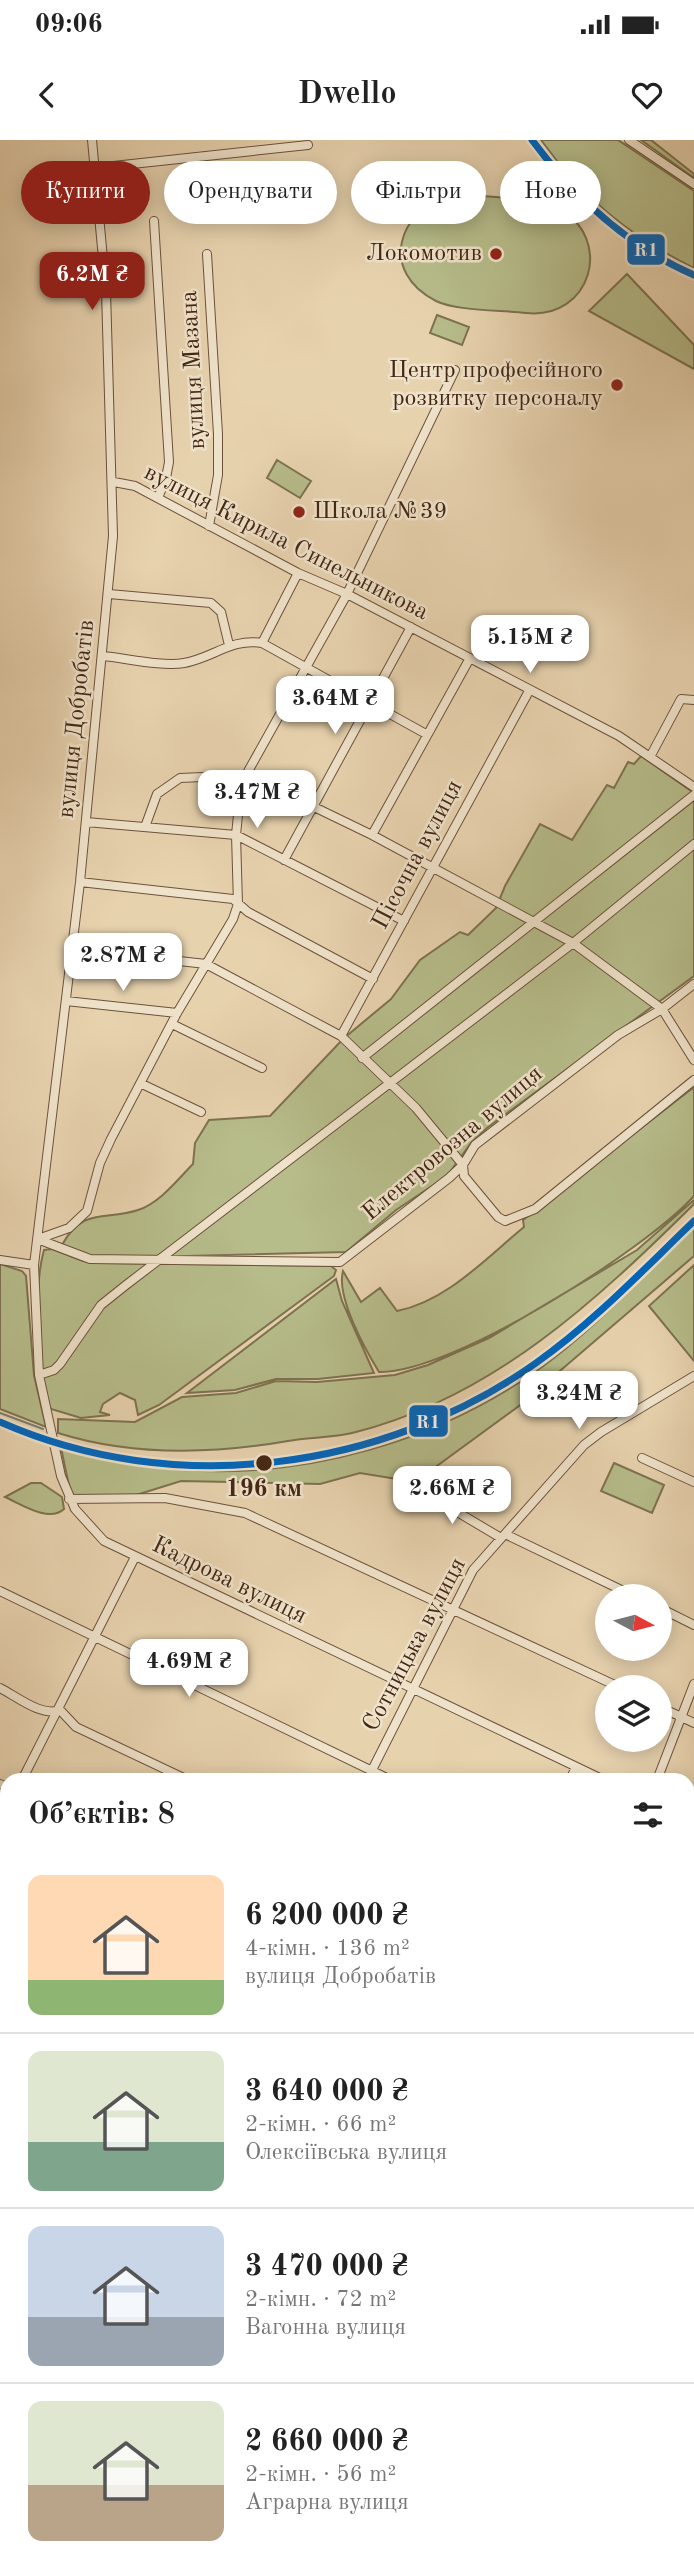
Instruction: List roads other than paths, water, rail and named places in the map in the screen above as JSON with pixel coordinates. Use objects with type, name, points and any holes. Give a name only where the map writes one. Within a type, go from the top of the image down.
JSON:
[{"type":"street","name":"вулиця Добробатів","points":[[92,140],[94,161]]},
{"type":"street","points":[[629,140],[694,184]]},
{"type":"street","points":[[150,162],[308,145]]},
{"type":"street","points":[[154,221],[169,462],[158,498]]},
{"type":"street","name":"вулиця Добробатів","points":[[34,1265],[80,882],[108,594],[114,482],[106,291],[100,224]]},
{"type":"street","name":"вулиця Мазана","points":[[207,254],[218,434],[218,475],[209,526]]},
{"type":"street","points":[[38,1240],[69,1228],[87,1211],[100,1163],[177,1013],[233,919],[238,904],[236,835],[241,784],[347,594],[455,370]]},
{"type":"street","name":"вулиця Кирила Синельникова","points":[[114,482],[135,485],[298,573],[347,594],[528,691],[619,736],[694,787]]},
{"type":"street","points":[[262,643],[298,573]]},
{"type":"street","points":[[108,594],[211,603],[221,612],[229,645]]},
{"type":"street","points":[[284,860],[315,808],[369,701],[411,627]]},
{"type":"street","points":[[103,656],[183,664],[229,645],[246,641],[262,643],[426,734]]},
{"type":"street","points":[[372,835],[470,659]]},
{"type":"street","name":"Пісочна вулиця","points":[[341,1036],[528,691]]},
{"type":"street","points":[[650,757],[681,699],[694,700]]},
{"type":"street","points":[[145,827],[157,794],[180,778],[248,775],[372,835],[573,943],[662,1009],[694,1060]]},
{"type":"street","points":[[362,1058],[694,795]]},
{"type":"street","points":[[86,822],[236,835],[404,921]]},
{"type":"street","points":[[39,1375],[54,1370],[60,1364],[101,1305],[573,943],[694,844]]},
{"type":"street","points":[[80,882],[227,898],[373,979]]},
{"type":"street","points":[[72,949],[206,964],[341,1036],[416,1108],[463,1166],[464,1176],[498,1217],[505,1221],[535,1209],[694,1080]]},
{"type":"street","name":"Електровозна вулиця","points":[[162,1259],[340,1262],[463,1166],[475,1145],[531,1101],[618,1035],[662,1009],[694,984]]},
{"type":"street","points":[[66,1001],[177,1013]]},
{"type":"street","points":[[172,1024],[262,1068]]},
{"type":"street","points":[[142,1084],[201,1112]]},
{"type":"street","points":[[38,1240],[90,1259],[162,1259]]},
{"type":"street","points":[[0,1261],[34,1265]]},
{"type":"street","name":"Кадрова вулиця","points":[[34,1265],[39,1375],[69,1499],[95,1534],[135,1557],[589,1773]]},
{"type":"street","name":"Сотницька вулиця","points":[[370,1773],[473,1570],[584,1445],[694,1376]]},
{"type":"street","points":[[642,1458],[694,1482]]},
{"type":"street","points":[[417,1488],[503,1536],[608,1584]]},
{"type":"street","points":[[69,1499],[165,1497],[245,1513],[453,1607],[595,1675]]},
{"type":"street","points":[[26,1773],[135,1557]]},
{"type":"street","points":[[0,1591],[377,1773]]},
{"type":"street","points":[[672,1614],[694,1625]]},
{"type":"street","points":[[658,1773],[694,1684]]},
{"type":"street","points":[[0,1688],[49,1712],[60,1710]]},
{"type":"street","points":[[60,1710],[76,1727],[173,1773]]},
{"type":"street","points":[[672,1712],[694,1723]]},
{"type":"street","points":[[573,1773],[576,1767]]},
{"type":"waterway","points":[[0,1413],[43,1429]]},
{"type":"waterway","points":[[0,1427],[44,1443]]},
{"type":"place","name":"Локомотив","points":[[496,254]]},
{"type":"place","name":"Центр професійного розвитку персоналу","points":[[617,385]]},
{"type":"place","name":"Школа №39","points":[[299,512]]},
{"type":"place","name":"196 км","points":[[264,1463]]}]
